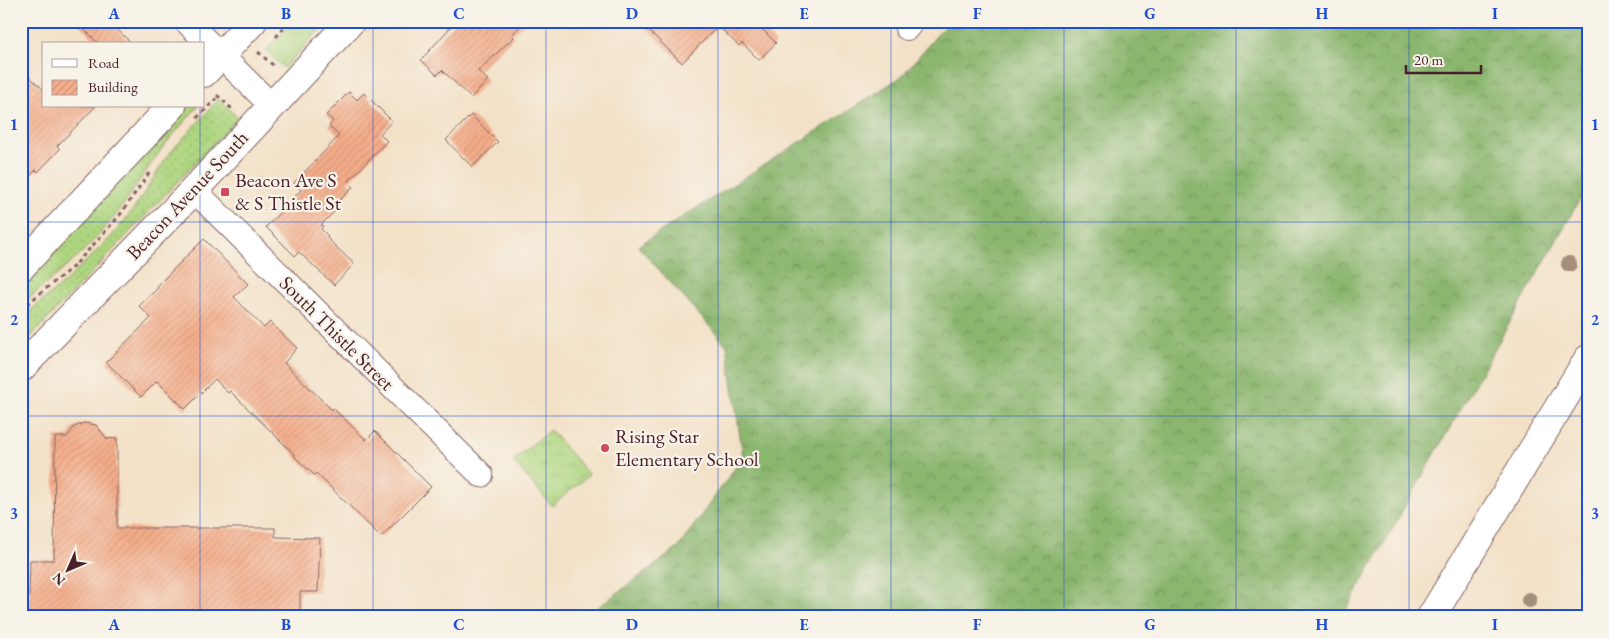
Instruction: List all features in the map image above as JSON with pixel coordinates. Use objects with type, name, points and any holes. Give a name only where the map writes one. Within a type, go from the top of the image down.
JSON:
[{"type":"main road","points":[[212,73],[252,21]]},
{"type":"main road","name":"Beacon Avenue South","points":[[21,368],[194,190],[352,21]]},
{"type":"main road","points":[[21,267],[182,115]]},
{"type":"main road","points":[[1431,617],[1588,359]]},
{"type":"street","points":[[186,21],[196,42]]},
{"type":"street","points":[[205,59],[212,73],[272,106]]},
{"type":"street","name":"South Thistle Street","points":[[194,190],[481,475]]},
{"type":"path","points":[[256,50],[275,67]]},
{"type":"path","points":[[212,73],[218,96],[239,115]]},
{"type":"path","points":[[205,103],[222,93]]},
{"type":"path","points":[[182,115],[195,108]]},
{"type":"path","points":[[21,309],[75,265],[120,215],[153,167]]},
{"type":"green space","points":[[294,21],[328,21],[284,68],[266,51]]},
{"type":"green space","points":[[949,21],[1588,21],[1588,185],[1342,617],[585,617],[678,548],[743,457],[727,346],[638,246],[901,77]]},
{"type":"green space","points":[[219,99],[238,118],[21,347],[21,318],[64,283],[113,235],[136,206],[169,154]]},
{"type":"green space","points":[[187,108],[196,108],[162,148],[115,216],[93,241],[72,262],[21,305],[21,283]]},
{"type":"green space","points":[[550,430],[589,475],[552,506],[513,461]]},
{"type":"building","points":[[76,21],[109,21],[130,42],[97,42]]},
{"type":"building","points":[[456,21],[525,21],[512,35],[514,37],[478,71],[488,80],[471,98],[442,70],[437,75],[421,60]]},
{"type":"building","points":[[639,21],[764,21],[759,26],[776,43],[759,60],[742,43],[739,46],[718,26],[682,63]]},
{"type":"building","points":[[21,69],[42,88],[42,108],[94,108],[57,146],[60,149],[38,172],[36,170],[21,185]]},
{"type":"building","points":[[349,92],[357,100],[364,93],[392,121],[380,134],[387,141],[348,182],[353,187],[334,206],[337,209],[321,225],[323,226],[321,229],[328,236],[327,238],[354,264],[334,285],[299,252],[295,256],[266,227],[301,190],[294,183],[339,136],[329,126],[333,121],[326,115]]},
{"type":"building","points":[[471,115],[498,142],[472,167],[446,140]]},
{"type":"building","points":[[204,239],[248,284],[234,297],[264,328],[270,322],[297,348],[284,363],[366,440],[375,431],[431,487],[381,537],[316,473],[314,475],[294,456],[230,391],[228,393],[215,379],[185,409],[157,381],[141,397],[106,362],[151,318],[139,306]]},
{"type":"building","points":[[84,423],[96,425],[107,439],[117,438],[117,528],[275,528],[275,537],[320,538],[318,592],[300,592],[300,617],[21,617],[21,597],[29,597],[30,560],[54,560],[55,437],[67,437],[74,427]]},
{"type":"place","name":"Beacon Ave S & S Thistle St","points":[[225,192]]},
{"type":"place","name":"Rising Star Elementary School","points":[[605,448]]}]
